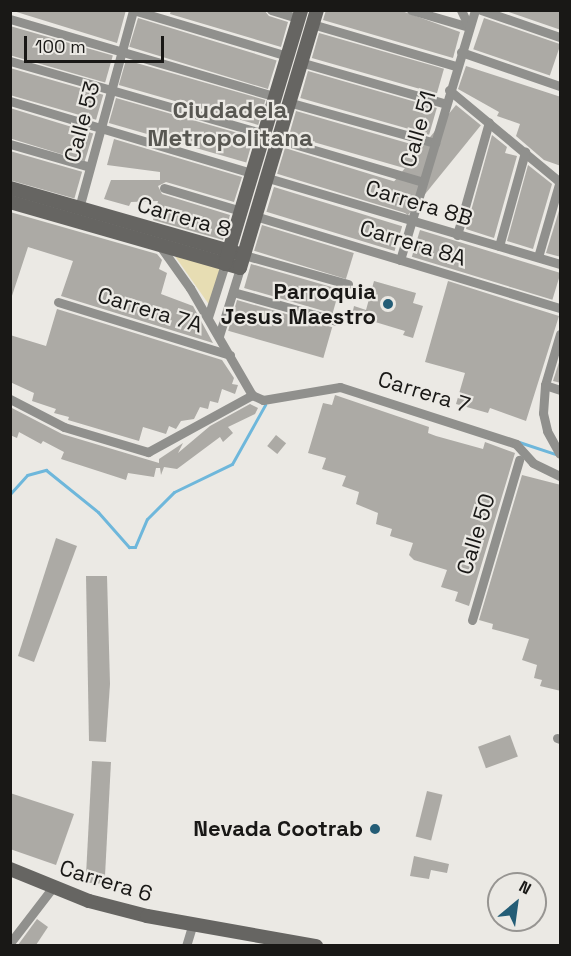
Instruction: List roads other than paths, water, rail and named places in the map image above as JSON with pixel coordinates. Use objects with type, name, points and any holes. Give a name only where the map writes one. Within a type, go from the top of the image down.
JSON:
[{"type":"street","points":[[133,10],[165,22],[446,104]]},
{"type":"street","name":"Calle 53","points":[[79,208],[133,10]]},
{"type":"street","points":[[165,22],[169,10]]},
{"type":"street","points":[[219,336],[268,178],[288,102],[299,14],[271,10]]},
{"type":"street","points":[[208,317],[274,96],[317,10]]},
{"type":"street","points":[[411,10],[469,27]]},
{"type":"street","points":[[461,10],[469,27]]},
{"type":"street","name":"Calle 51","points":[[400,260],[413,222],[456,66],[475,10]]},
{"type":"street","points":[[481,10],[561,38]]},
{"type":"street","points":[[10,19],[274,96]]},
{"type":"street","points":[[312,24],[456,66]]},
{"type":"street","points":[[461,52],[561,86]]},
{"type":"street","points":[[10,61],[264,134]]},
{"type":"street","points":[[449,90],[560,181],[538,257]]},
{"type":"street","points":[[10,101],[252,173]]},
{"type":"street","points":[[288,102],[435,143]]},
{"type":"street","points":[[457,235],[489,122]]},
{"type":"street","points":[[277,139],[423,182]]},
{"type":"street","points":[[10,144],[90,167]]},
{"type":"street","points":[[499,246],[525,152]]},
{"type":"street","name":"Carrera 8B","points":[[268,178],[561,264]]},
{"type":"street","name":"Carrera 8","points":[[10,188],[149,229],[242,262],[348,285]]},
{"type":"street","points":[[165,188],[241,211]]},
{"type":"street","name":"Carrera 8","points":[[10,202],[161,246],[227,257]]},
{"type":"street","name":"Carrera 8A","points":[[255,216],[561,308]]},
{"type":"street","points":[[10,399],[64,427],[140,450],[157,450],[252,395],[208,317],[149,229]]},
{"type":"street","points":[[233,292],[337,321]]},
{"type":"street","name":"Carrera 7A","points":[[58,302],[230,355]]},
{"type":"street","points":[[560,341],[545,385],[543,413],[553,443],[561,454]]},
{"type":"street","points":[[545,385],[561,390]]},
{"type":"street","name":"Carrera 7","points":[[252,395],[263,400],[340,387],[516,444],[532,463],[561,476]]},
{"type":"street","name":"Calle 50","points":[[472,620],[519,460]]},
{"type":"street","name":"Carrera 6","points":[[10,869],[89,901],[192,926],[308,945]]},
{"type":"street","points":[[10,943],[53,887]]},
{"type":"street","points":[[186,945],[192,926]]},
{"type":"waterway","points":[[10,494],[27,475],[46,470],[98,512],[129,547],[135,547],[147,519],[174,492],[232,464],[265,405]]},
{"type":"waterway","points":[[519,442],[558,455]]},
{"type":"place","name":"Parroquia Jesus Maestro","points":[[388,304]]},
{"type":"place","name":"Nevada Cootrab","points":[[375,829]]},
{"type":"district","name":"Ciudadela Metropolitana","points":[[230,124]]}]
